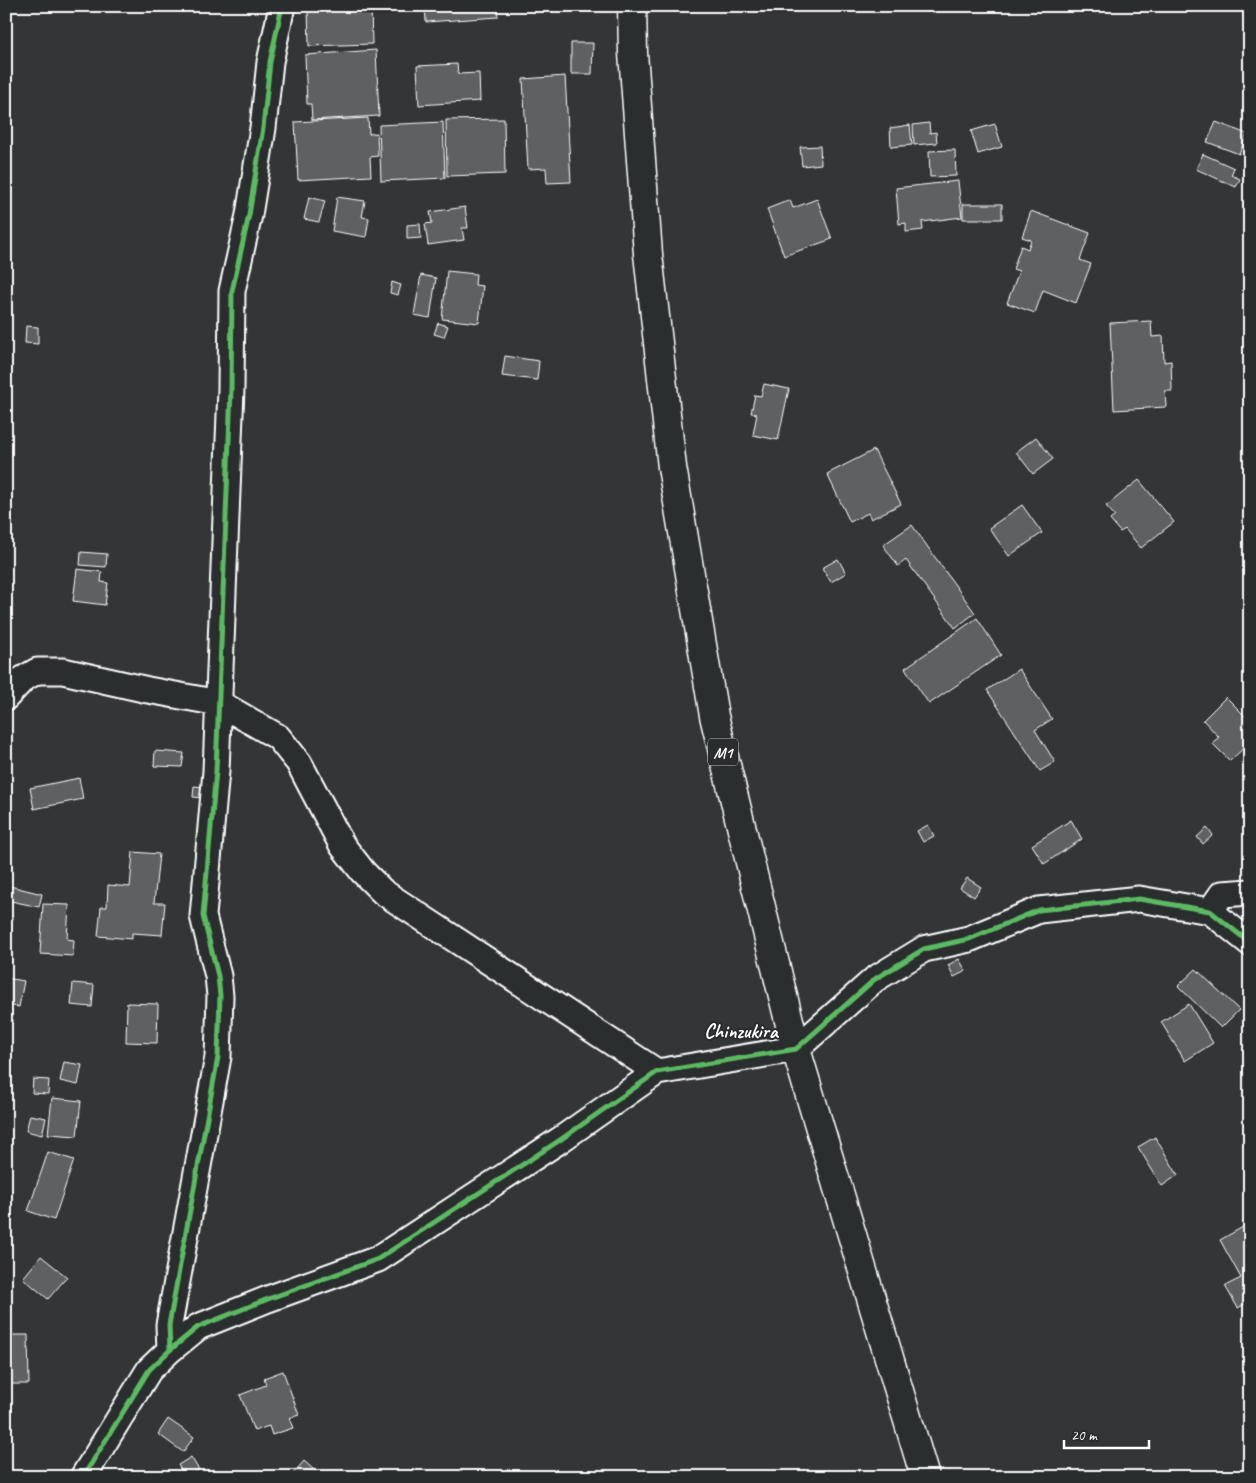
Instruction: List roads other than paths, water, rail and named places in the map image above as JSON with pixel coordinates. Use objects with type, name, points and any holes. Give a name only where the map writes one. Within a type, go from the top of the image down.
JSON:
[{"type":"highway","name":"M1","points":[[632,6],[633,53],[648,254],[672,467],[714,716],[796,1049],[925,1477]]},
{"type":"street","points":[[170,1350],[169,1326],[218,1057],[220,996],[218,976],[203,916],[216,771],[231,389],[232,291],[249,215],[270,62],[282,6]]},
{"type":"street","points":[[6,697],[23,679],[37,671],[64,671],[148,690],[219,703],[278,738],[299,763],[342,845],[363,872],[383,892],[657,1072]]},
{"type":"street","points":[[1210,911],[1222,894],[1250,892]]},
{"type":"street","points":[[83,1477],[149,1370],[198,1327],[378,1259],[560,1140],[657,1072],[796,1049],[876,979],[924,949],[969,939],[1039,910],[1139,898],[1210,911],[1250,943]]},
{"type":"district","name":"Chinzukira","points":[[741,1031]]}]
